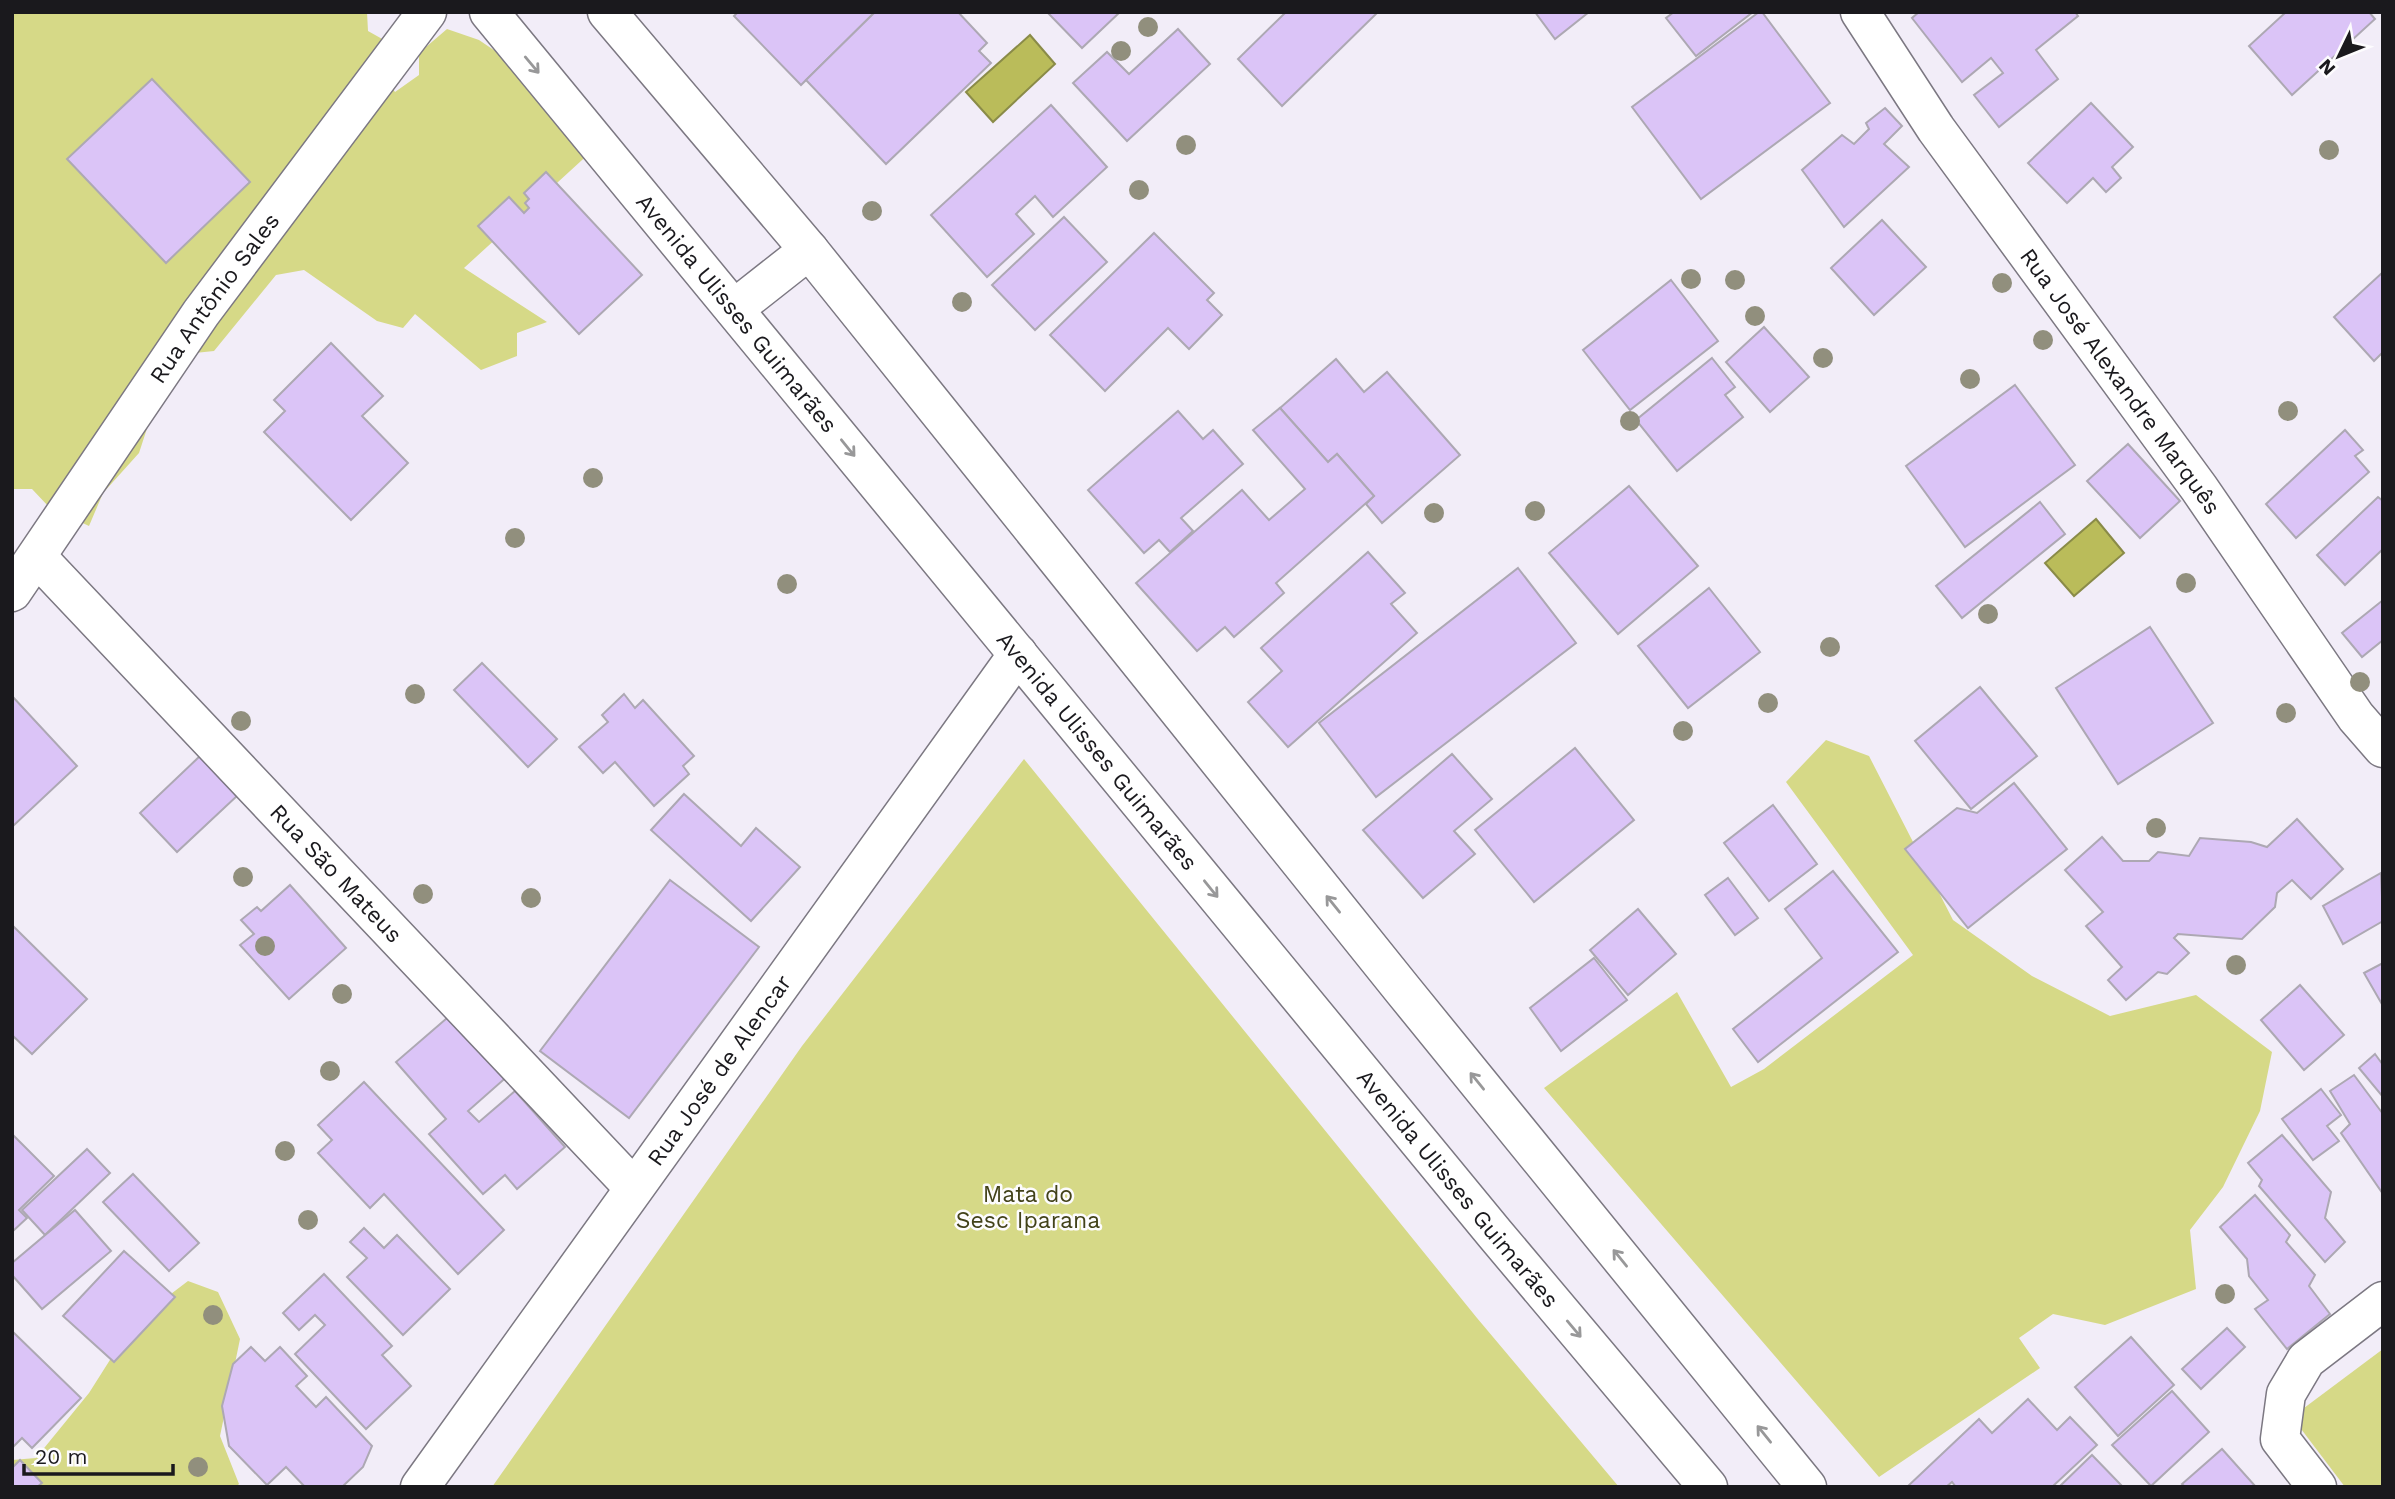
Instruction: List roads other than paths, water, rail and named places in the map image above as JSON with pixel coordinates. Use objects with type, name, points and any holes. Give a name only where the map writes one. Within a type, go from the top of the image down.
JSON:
[{"type":"main road","name":"Rua Antônio Sales","points":[[12,592],[38,558],[201,313],[427,12]]},
{"type":"main road","name":"Avenida Ulisses Guimarães","points":[[489,12],[1495,1234],[1708,1487]]},
{"type":"main road","points":[[607,12],[809,250],[1368,948],[1807,1487]]},
{"type":"main road","name":"Rua José Alexandre Marquês","points":[[1860,12],[1936,129],[2199,488],[2356,717],[2383,748]]},
{"type":"main road","points":[[734,309],[809,250]]},
{"type":"main road","name":"Rua São Mateus","points":[[38,558],[634,1188]]},
{"type":"main road","name":"Rua José de Alencar","points":[[420,1487],[1018,654]]},
{"type":"main road","points":[[2317,1487],[2280,1439],[2286,1394],[2306,1360],[2383,1301]]},
{"type":"park label","name":"Mata do Sesc Iparana","points":[[1028,1207]]}]
